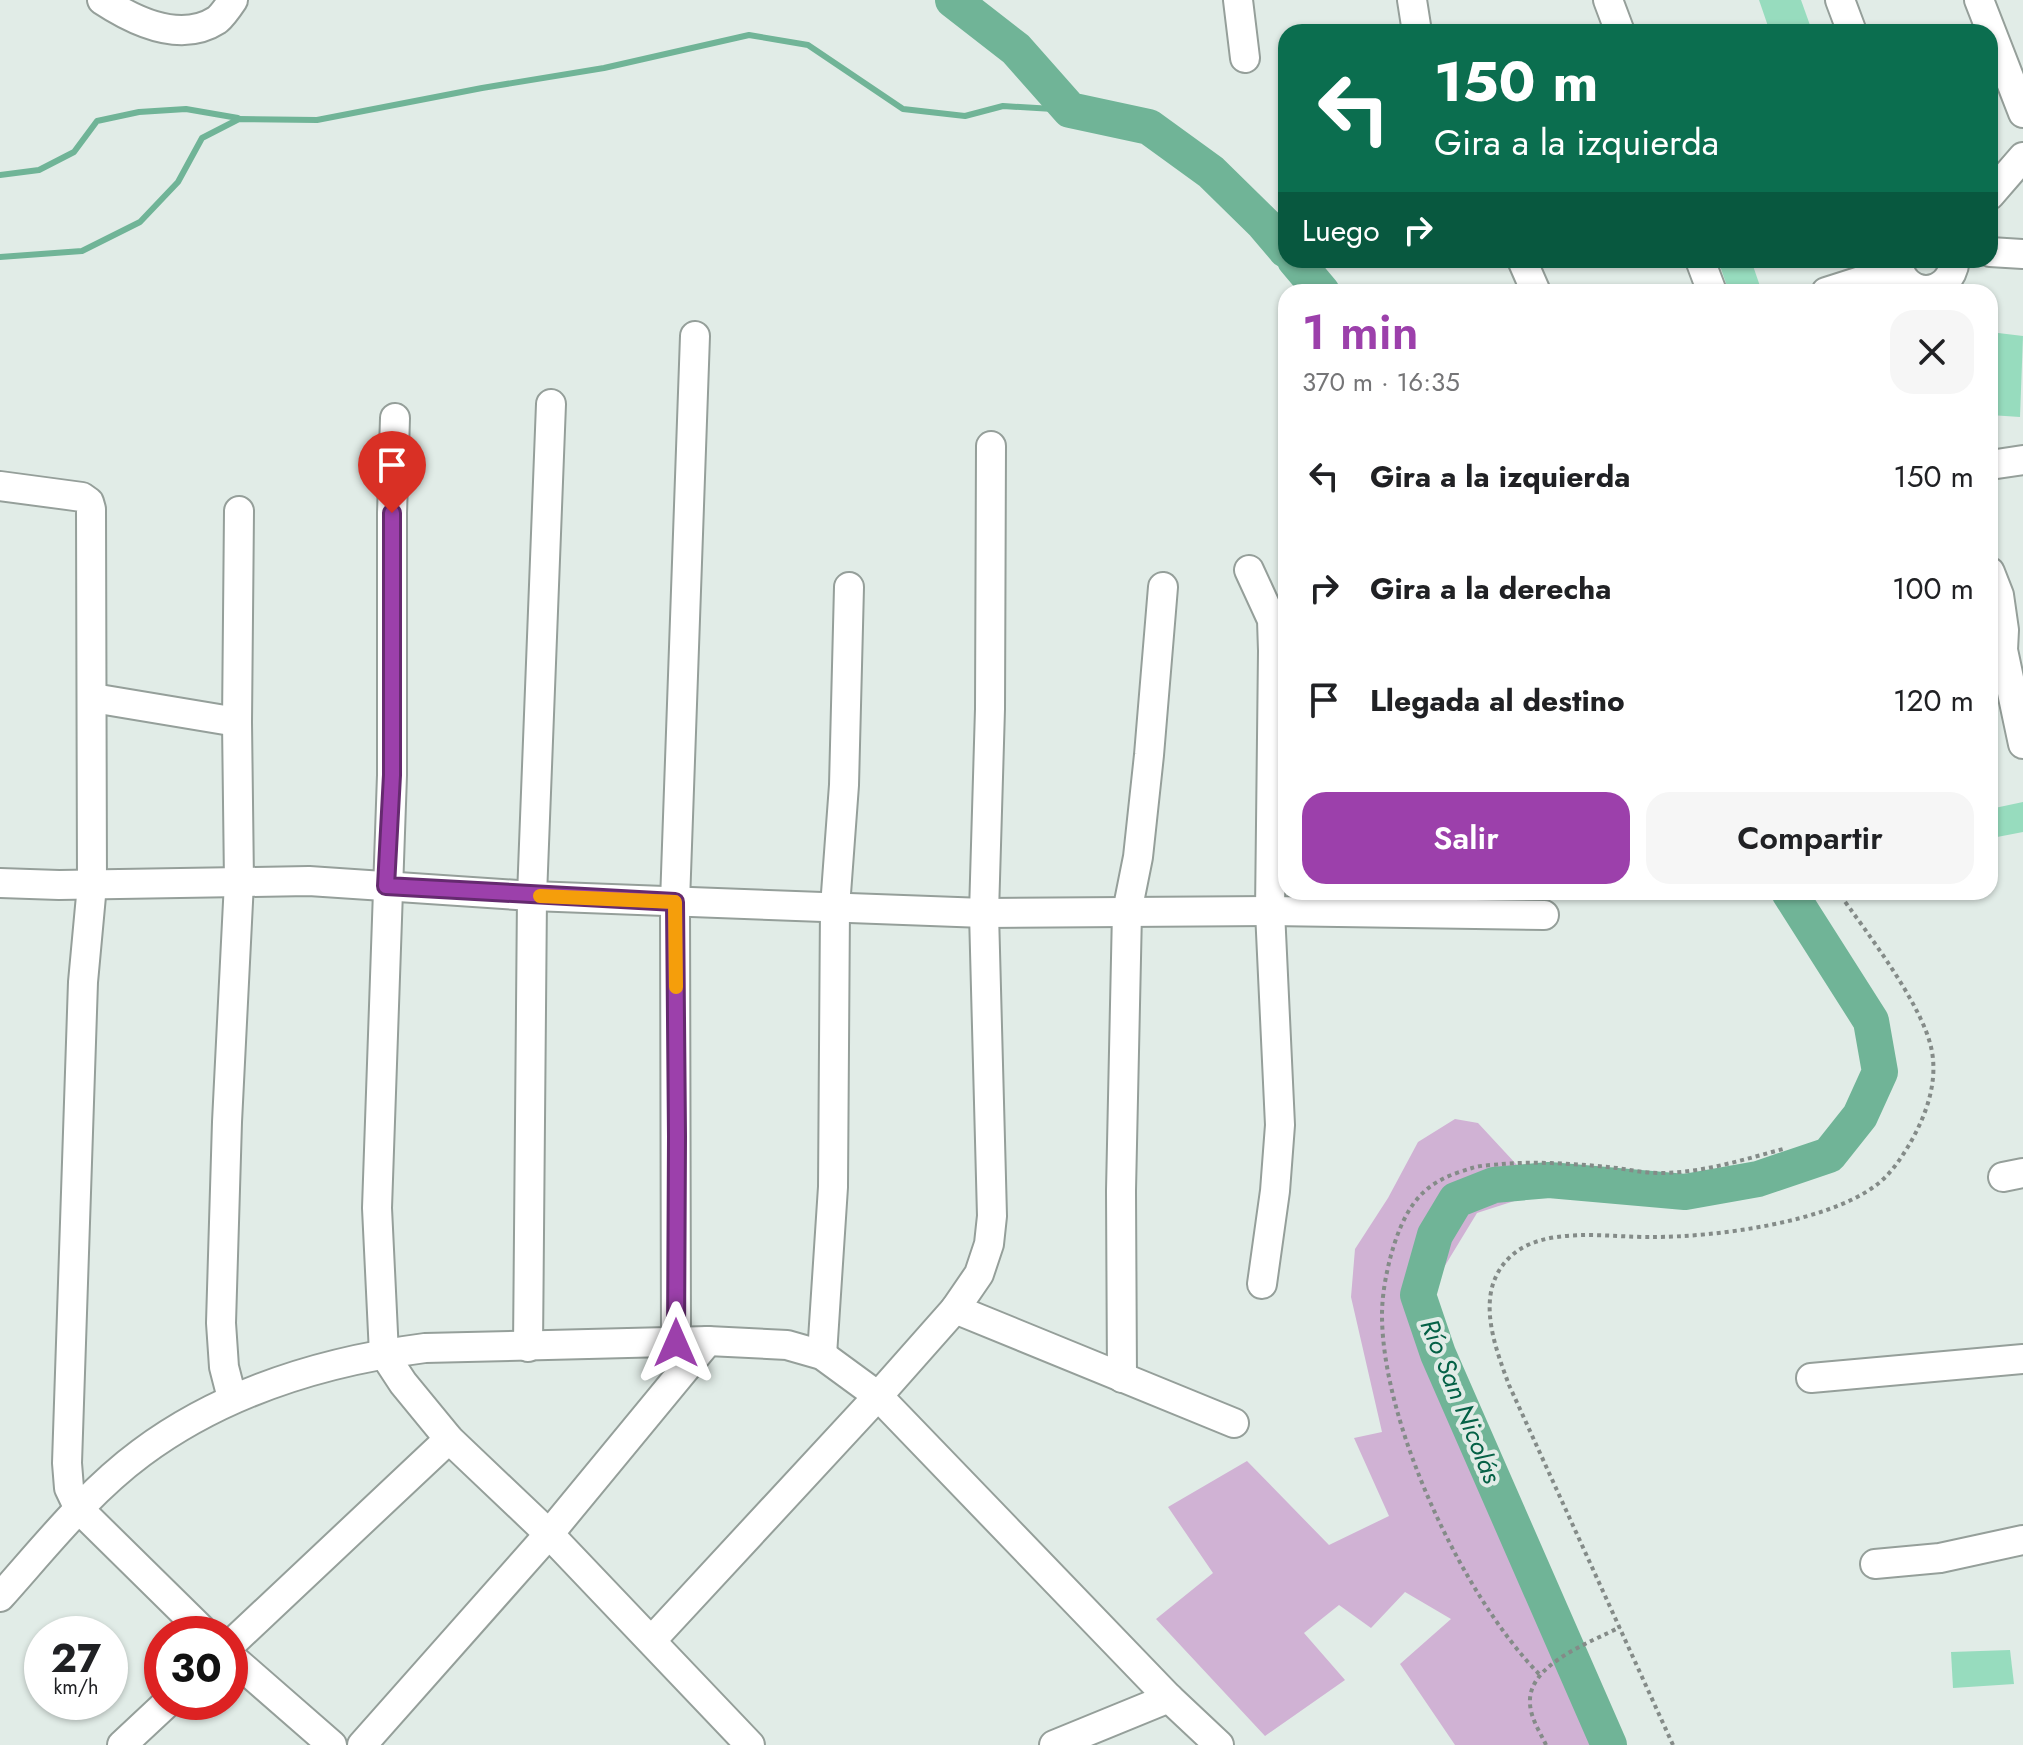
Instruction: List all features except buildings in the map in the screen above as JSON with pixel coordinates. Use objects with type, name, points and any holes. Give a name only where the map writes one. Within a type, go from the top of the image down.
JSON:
[{"type":"street","points":[[102,0],[146,23],[171,30],[200,27],[219,19],[233,0]]},
{"type":"street","points":[[1238,0],[1245,58]]},
{"type":"street","points":[[1412,0],[1416,24]]},
{"type":"street","points":[[1608,0],[1617,24]]},
{"type":"street","points":[[1840,0],[1849,24]]},
{"type":"street","points":[[1979,0],[1988,24]]},
{"type":"street","points":[[1998,49],[2023,113]]},
{"type":"street","points":[[1998,186],[2023,157]]},
{"type":"street","points":[[1998,252],[2023,254]]},
{"type":"street","points":[[1847,284],[1890,268]]},
{"type":"street","points":[[1941,284],[1951,277],[1953,268]]},
{"type":"street","points":[[676,1343],[675,902],[695,336]]},
{"type":"street","points":[[528,1347],[532,896],[551,404]]},
{"type":"street","points":[[395,418],[392,775],[377,1208],[384,1354],[403,1383],[449,1439],[549,1534],[750,1745]]},
{"type":"street","points":[[652,1640],[955,1309],[979,1274],[989,1244],[992,1216],[984,913],[990,709],[991,446]]},
{"type":"street","points":[[1998,464],[2023,460]]},
{"type":"street","points":[[0,486],[82,497],[89,502],[91,509],[92,885],[83,982],[67,1463],[69,1488],[79,1509],[188,1616]]},
{"type":"street","points":[[232,1398],[224,1367],[221,1323],[239,882],[239,511]]},
{"type":"street","points":[[1249,570],[1272,620],[1270,911],[1280,1125],[1275,1191],[1262,1284]]},
{"type":"street","points":[[822,1355],[833,1187],[835,907],[844,785],[849,587]]},
{"type":"street","points":[[1122,1378],[1121,1191],[1127,912],[1138,857],[1163,587]]},
{"type":"street","points":[[1998,592],[2013,616],[2005,663],[2023,744]]},
{"type":"street","points":[[93,698],[237,722]]},
{"type":"street","points":[[0,883],[92,885],[309,881],[532,896],[984,913],[1270,911],[1544,915]]},
{"type":"street","points":[[955,1309],[1234,1423]]},
{"type":"street","points":[[0,1597],[79,1509],[139,1455],[178,1428],[232,1398],[330,1366],[425,1348],[708,1341],[787,1345],[822,1355],[878,1396],[1169,1698],[1219,1745]]},
{"type":"street","points":[[362,1745],[549,1534],[708,1341]]},
{"type":"street","points":[[1811,1378],[2023,1359]]},
{"type":"street","points":[[248,1628],[449,1439]]},
{"type":"street","points":[[1875,1564],[1940,1558],[2023,1540]]},
{"type":"street","points":[[248,1672],[332,1745]]},
{"type":"street","points":[[1054,1745],[1169,1698]]},
{"type":"street","points":[[122,1745],[149,1720]]},
{"type":"path","points":[[1673,1745],[1500,1359],[1490,1319],[1495,1279],[1509,1257],[1556,1237],[1703,1235],[1826,1210],[1875,1186],[1900,1161],[1920,1127],[1933,1086],[1931,1048],[1916,1010],[1843,900]]},
{"type":"path","points":[[1539,1674],[1507,1639],[1463,1570],[1422,1483],[1396,1410],[1385,1356],[1382,1313],[1386,1275],[1398,1230],[1415,1201],[1437,1182],[1476,1166],[1521,1163],[1657,1173],[1700,1171],[1783,1149]]},
{"type":"path","points":[[1546,1745],[1530,1708],[1533,1686],[1539,1674],[1556,1661],[1620,1627]]},
{"type":"shaded area","points":[[1455,1119],[1478,1123],[1542,1192],[1477,1213],[1418,1310],[1529,1574],[1610,1745],[1455,1745],[1400,1664],[1451,1619],[1405,1592],[1371,1628],[1339,1605],[1304,1633],[1345,1680],[1265,1736],[1156,1619],[1213,1573],[1168,1507],[1247,1461],[1329,1545],[1389,1516],[1354,1438],[1382,1432],[1351,1297],[1355,1249],[1388,1198],[1418,1142]]},
{"type":"waterway","name":"Río San Nicolás","points":[[953,0],[1016,49],[1070,110],[1149,127],[1211,172],[1278,241]]},
{"type":"waterway","points":[[0,257],[82,251],[140,222],[178,182],[202,138],[239,119],[317,120],[604,68],[749,35],[808,45],[903,109],[965,116],[1003,106],[1070,110]]},
{"type":"waterway","points":[[0,175],[39,170],[74,152],[97,121],[139,112],[186,109],[238,118]]},
{"type":"waterway","name":"Río San Nicolás","points":[[1302,268],[1315,284]]},
{"type":"waterway","name":"Río San Nicolás","points":[[1609,1745],[1438,1354],[1418,1295],[1435,1235],[1456,1200],[1494,1185],[1549,1180],[1685,1192],[1758,1179],[1829,1155],[1860,1116],[1880,1072],[1871,1021],[1794,900]]},
{"type":"slow traffic","points":[[540,896],[675,902],[676,987]]},
{"type":"route","points":[[392,513],[392,775],[386,886],[675,902],[676,1343]]}]
